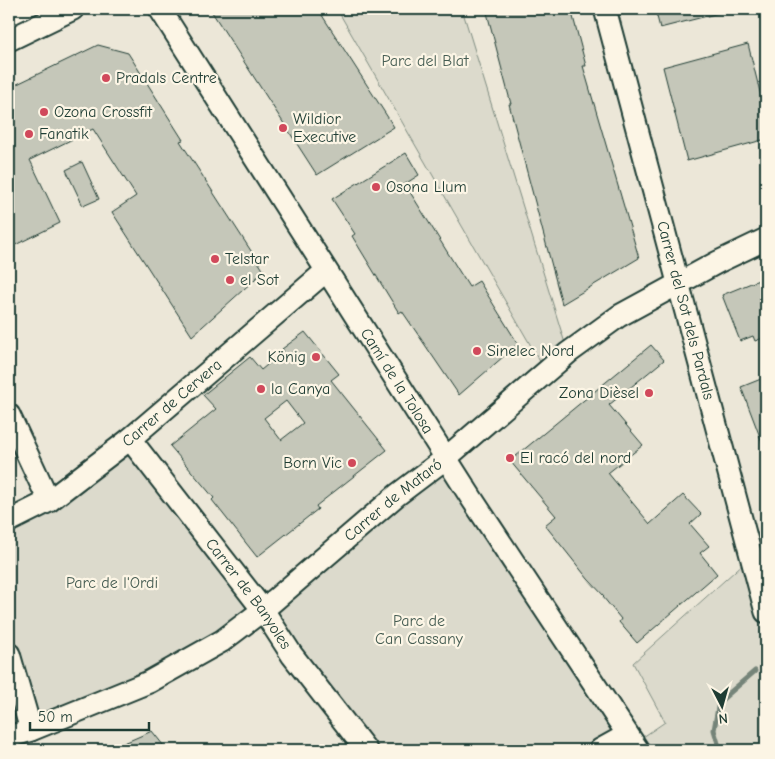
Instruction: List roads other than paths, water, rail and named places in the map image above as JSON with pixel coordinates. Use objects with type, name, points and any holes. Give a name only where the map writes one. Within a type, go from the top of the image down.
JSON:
[{"type":"street","points":[[9,40],[73,9]]},
{"type":"street","name":"Camí de la Tolosa","points":[[160,9],[446,458],[632,742]]},
{"type":"street","name":"Carrer del Sot dels Pardals","points":[[605,9],[766,612]]},
{"type":"street","name":"Carrer de Mataró","points":[[20,738],[149,682],[222,641],[263,610],[397,495],[446,458],[568,353],[619,316],[750,246],[766,240]]},
{"type":"street","name":"Carrer de Cervera","points":[[9,521],[49,501],[130,438],[326,270]]},
{"type":"street","points":[[9,415],[49,501]]},
{"type":"street","name":"Carrer de Banyoles","points":[[130,438],[263,610],[292,655],[366,750]]},
{"type":"street","points":[[9,654],[20,738]]},
{"type":"street","points":[[600,750],[632,742]]},
{"type":"waterway","points":[[720,750],[714,730],[719,702],[755,671]]},
{"type":"place","name":"Pradals Centre","points":[[106,78]]},
{"type":"place","name":"Ozona Crossfit","points":[[44,112]]},
{"type":"place","name":"Wildior Executive","points":[[283,128]]},
{"type":"place","name":"Fanatik","points":[[29,134]]},
{"type":"place","name":"Osona Llum","points":[[376,187]]},
{"type":"place","name":"Telstar","points":[[215,259]]},
{"type":"place","name":"el Sot","points":[[230,280]]},
{"type":"place","name":"Sinelec Nord","points":[[477,351]]},
{"type":"place","name":"König","points":[[316,357]]},
{"type":"place","name":"la Canya","points":[[261,389]]},
{"type":"place","name":"Zona Dièsel","points":[[649,393]]},
{"type":"place","name":"El racó del nord","points":[[510,458]]},
{"type":"place","name":"Born Vic","points":[[352,463]]},
{"type":"park label","name":"Parc del Blat","points":[[425,61]]},
{"type":"park label","name":"Parc de l'Ordi","points":[[112,583]]},
{"type":"park label","name":"Parc de Can Cassany","points":[[419,630]]}]
